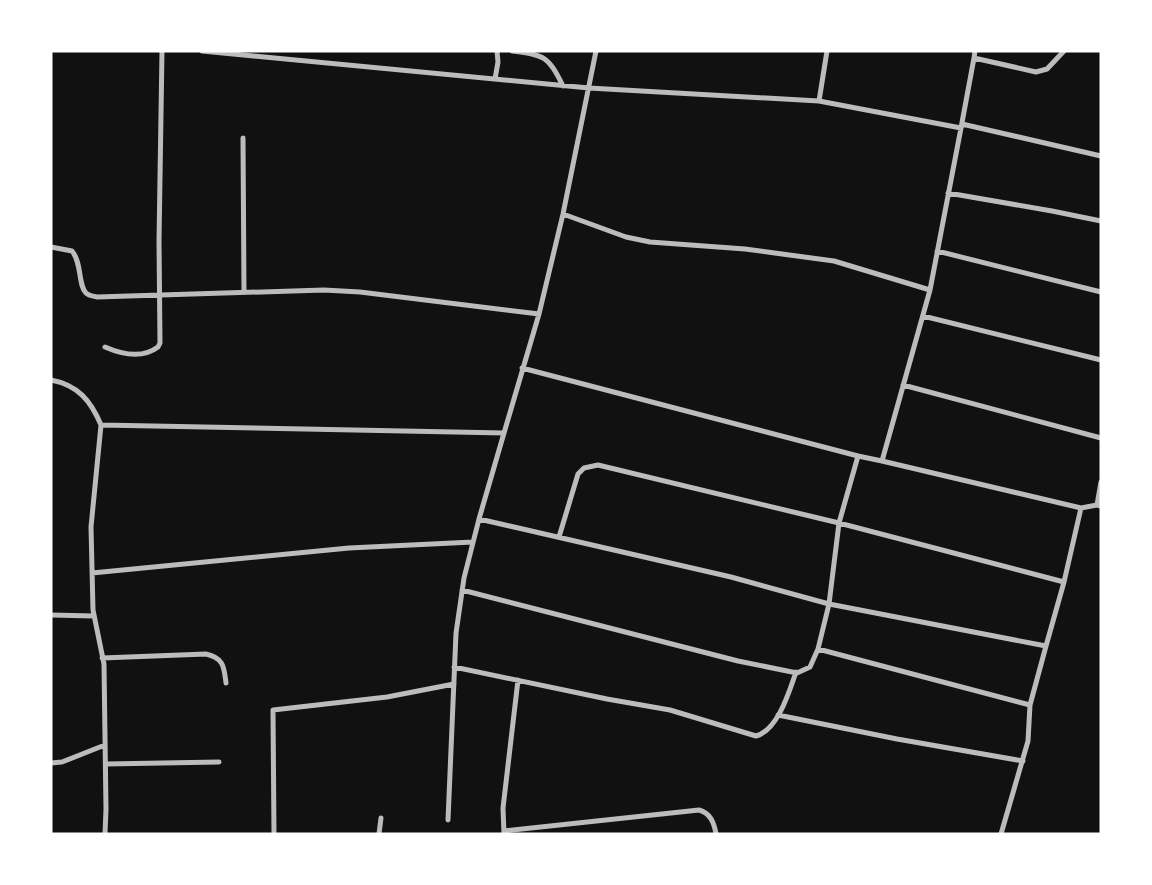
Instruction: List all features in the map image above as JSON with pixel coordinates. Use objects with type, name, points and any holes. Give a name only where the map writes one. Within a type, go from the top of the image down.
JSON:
[{"type":"street","points":[[104,347],[117,352],[131,354],[146,353],[158,347],[160,342],[162,51]]},
{"type":"street","points":[[202,51],[563,86],[819,101],[961,126],[1101,156]]},
{"type":"street","points":[[495,79],[498,62],[497,51]]},
{"type":"street","points":[[512,51],[535,54],[546,59],[553,67],[563,86]]},
{"type":"street","points":[[448,820],[456,633],[462,590],[479,519],[539,314],[596,51]]},
{"type":"street","points":[[819,101],[827,51]]},
{"type":"street","points":[[882,461],[930,290],[975,51]]},
{"type":"street","points":[[974,58],[1036,72],[1047,69],[1064,51]]},
{"type":"street","points":[[243,138],[244,292]]},
{"type":"street","points":[[948,193],[1101,221]]},
{"type":"street","points":[[562,214],[626,237],[650,242],[746,249],[834,261],[930,290]]},
{"type":"street","points":[[51,247],[72,251],[76,255],[84,290],[89,295],[324,290],[360,292],[539,314]]},
{"type":"street","points":[[937,251],[1101,292]]},
{"type":"street","points":[[922,316],[1101,360]]},
{"type":"street","points":[[522,368],[858,456],[1081,508],[1099,505],[1101,482]]},
{"type":"street","points":[[51,380],[72,387],[86,398],[101,425],[91,527],[94,616],[102,658],[106,764],[104,834]]},
{"type":"street","points":[[903,385],[1101,438]]},
{"type":"street","points":[[101,425],[504,433]]},
{"type":"street","points":[[462,590],[738,661],[804,672],[810,667],[818,649],[828,604],[839,523],[858,456]]},
{"type":"street","points":[[559,536],[578,474],[584,468],[598,465],[839,523],[1064,582]]},
{"type":"street","points":[[1002,834],[1028,741],[1030,705],[1064,582],[1081,508]]},
{"type":"street","points":[[479,519],[731,577],[828,604],[1046,646]]},
{"type":"street","points":[[92,573],[349,548],[473,542]]},
{"type":"street","points":[[51,615],[94,616]]},
{"type":"street","points":[[818,649],[1030,705]]},
{"type":"street","points":[[102,658],[206,654],[215,656],[224,666],[226,683]]},
{"type":"street","points":[[454,668],[670,710],[708,720],[750,736],[761,735],[778,715],[796,672]]},
{"type":"street","points":[[518,680],[503,808],[504,832],[698,810],[705,811],[710,817],[716,834]]},
{"type":"street","points":[[274,834],[273,710],[387,697],[454,684]]},
{"type":"street","points":[[778,715],[897,739],[1023,761]]},
{"type":"street","points":[[51,762],[62,762],[105,745]]},
{"type":"street","points":[[106,764],[219,762]]},
{"type":"street","points":[[379,834],[381,818]]}]
